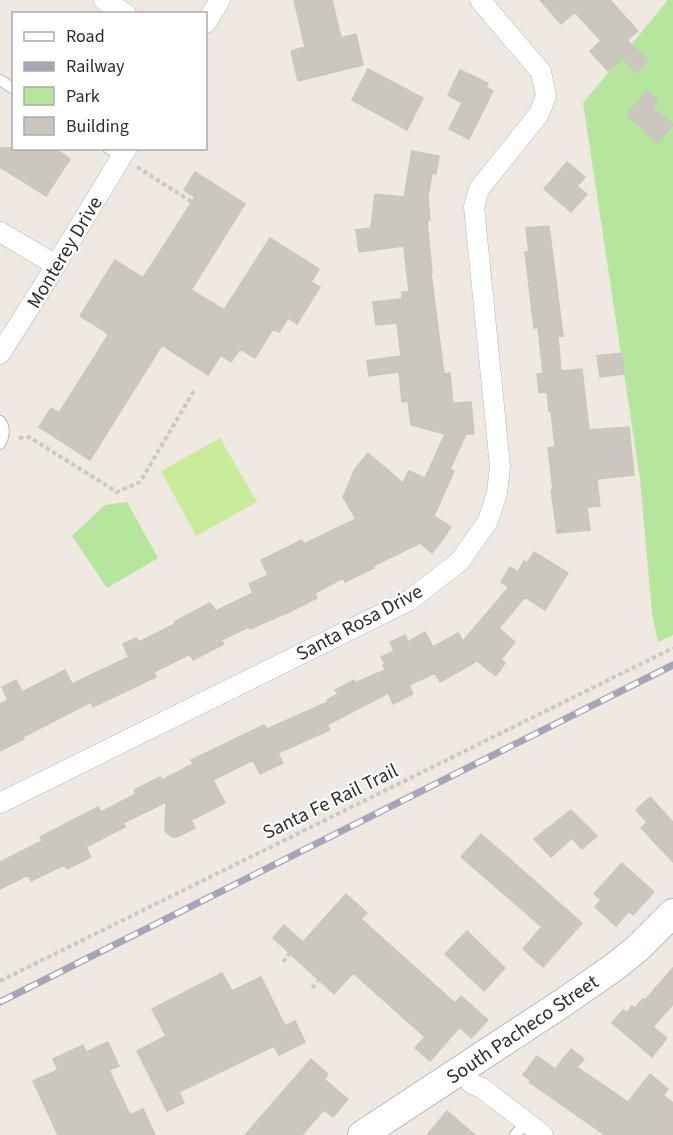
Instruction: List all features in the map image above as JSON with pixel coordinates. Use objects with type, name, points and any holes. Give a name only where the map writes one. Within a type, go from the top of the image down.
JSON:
[{"type":"street","points":[[104,0],[123,12]]},
{"type":"street","points":[[207,21],[220,0]]},
{"type":"street","name":"Santa Rosa Drive","points":[[0,803],[410,600],[460,561],[488,521],[497,493],[500,466],[474,207],[479,189],[539,114],[546,96],[541,72],[480,0]]},
{"type":"street","name":"Monterey Drive","points":[[0,354],[123,155]]},
{"type":"street","points":[[0,232],[56,265]]},
{"type":"street","name":"South Pacheco Street","points":[[362,1135],[613,968],[638,948],[673,913]]},
{"type":"street","points":[[459,1070],[472,1084],[482,1088],[520,1129],[543,1135]]},
{"type":"lane","points":[[0,421],[3,424],[4,437],[0,444]]},
{"type":"path","points":[[123,155],[192,202]]},
{"type":"path","points":[[19,438],[29,437],[117,492],[140,482],[195,389]]},
{"type":"path","name":"Santa Fe Rail Trail","points":[[0,981],[673,648]]},
{"type":"path","points":[[282,962],[289,954]]},
{"type":"path","points":[[312,988],[318,981]]},
{"type":"green space","points":[[668,0],[673,0],[673,635],[658,642],[652,614],[640,479],[583,103]]},
{"type":"green space","points":[[220,438],[257,502],[196,536],[161,471]]},
{"type":"green space","points":[[127,502],[158,558],[107,588],[72,536],[105,505]]},
{"type":"building","points":[[294,0],[332,0],[341,38],[356,34],[363,65],[298,81],[291,51],[305,47]]},
{"type":"building","points":[[540,0],[610,0],[638,31],[627,40],[648,61],[636,73],[622,58],[608,71],[590,51],[601,41],[575,12],[561,24]]},
{"type":"building","points":[[368,69],[423,98],[407,130],[352,100]]},
{"type":"building","points":[[460,70],[488,83],[486,87],[493,91],[469,139],[449,129],[462,103],[448,95]]},
{"type":"building","points":[[646,91],[658,100],[652,107],[673,125],[658,143],[645,132],[646,130],[626,116]]},
{"type":"building","points":[[0,148],[57,150],[70,159],[46,196],[0,167]]},
{"type":"building","points":[[412,151],[439,156],[436,174],[432,173],[428,197],[430,220],[427,220],[431,273],[444,374],[450,373],[453,403],[471,402],[474,434],[466,434],[450,469],[454,471],[434,516],[451,527],[432,553],[420,543],[345,582],[343,578],[315,593],[317,598],[221,640],[224,644],[193,660],[190,654],[154,672],[156,677],[93,707],[91,702],[0,751],[0,704],[8,700],[2,687],[16,680],[22,692],[65,670],[72,684],[129,657],[123,644],[136,638],[139,642],[210,603],[216,611],[253,593],[249,584],[268,575],[261,560],[302,540],[304,544],[356,519],[343,497],[355,469],[368,453],[403,483],[409,471],[425,478],[445,434],[411,425],[408,401],[402,402],[399,372],[369,376],[367,361],[401,356],[397,323],[376,325],[373,302],[402,299],[402,292],[409,292],[404,248],[403,246],[359,252],[356,230],[371,228],[375,194],[404,197]]},
{"type":"building","points":[[567,162],[585,177],[577,186],[587,194],[571,212],[544,189]]},
{"type":"building","points":[[195,172],[245,204],[191,290],[224,310],[270,238],[319,269],[311,282],[320,287],[297,324],[288,318],[279,332],[273,329],[255,358],[240,349],[231,362],[221,355],[208,375],[162,345],[90,460],[39,427],[51,408],[59,413],[109,334],[80,316],[115,260],[143,278],[195,197],[184,190]]},
{"type":"building","points":[[549,226],[563,336],[558,337],[561,371],[582,369],[589,430],[629,427],[634,475],[597,479],[600,506],[587,507],[590,530],[557,533],[548,448],[555,447],[551,410],[549,411],[547,392],[539,393],[537,374],[543,373],[538,327],[534,328],[525,252],[529,252],[526,228]]},
{"type":"building","points":[[622,353],[624,374],[600,377],[597,356]]},
{"type":"building","points":[[534,552],[568,573],[545,610],[525,597],[499,628],[515,642],[501,659],[505,663],[496,676],[477,661],[440,682],[435,673],[409,685],[413,694],[393,704],[388,693],[327,725],[330,730],[278,753],[283,763],[260,774],[253,760],[213,780],[225,803],[191,820],[195,828],[177,837],[172,837],[167,833],[165,830],[166,802],[123,823],[125,827],[86,847],[91,857],[67,869],[64,865],[31,881],[28,875],[0,889],[0,862],[42,841],[40,837],[98,807],[101,812],[136,794],[134,790],[160,777],[162,780],[193,764],[191,760],[264,725],[267,729],[328,702],[327,700],[338,694],[335,690],[354,680],[355,683],[385,670],[381,657],[394,651],[390,642],[405,635],[408,642],[425,632],[433,647],[458,633],[463,641],[509,587],[501,582],[510,567],[518,572],[524,561],[527,563]]},
{"type":"building","points":[[650,797],[673,822],[673,862],[641,828],[647,822],[636,810]]},
{"type":"building","points":[[571,810],[597,836],[582,849],[572,838],[551,857],[534,839]]},
{"type":"building","points":[[481,834],[582,923],[543,967],[523,949],[542,927],[461,857]]},
{"type":"building","points":[[622,863],[654,892],[633,915],[629,911],[616,926],[595,907],[601,900],[594,894]]},
{"type":"building","points":[[346,894],[367,913],[361,919],[455,1003],[461,996],[488,1020],[471,1038],[460,1027],[430,1061],[415,1048],[425,1037],[353,973],[334,994],[273,938],[284,925],[303,942]]},
{"type":"building","points":[[467,931],[505,968],[484,991],[445,954]]},
{"type":"building","points":[[673,968],[673,1004],[653,1027],[667,1038],[652,1057],[612,1023],[623,1010],[627,1013],[632,1006],[635,1008],[643,999],[645,1000]]},
{"type":"building","points":[[222,973],[232,991],[261,977],[285,1026],[295,1021],[305,1042],[279,1055],[274,1046],[179,1092],[184,1103],[167,1111],[137,1051],[166,1036],[152,1009]]},
{"type":"building","points":[[108,1042],[119,1066],[109,1070],[130,1115],[143,1109],[155,1135],[58,1135],[33,1081],[58,1070],[53,1059],[83,1045],[86,1052]]},
{"type":"building","points":[[571,1049],[584,1059],[577,1067],[628,1102],[650,1074],[668,1089],[663,1095],[673,1103],[673,1135],[605,1135],[529,1082],[531,1080],[523,1075],[537,1056],[555,1069]]},
{"type":"building","points":[[311,1059],[328,1074],[324,1079],[348,1099],[333,1117],[324,1110],[302,1135],[245,1135]]},
{"type":"building","points":[[447,1111],[475,1135],[427,1135]]},
{"type":"railway","points":[[0,1002],[673,665]]}]
